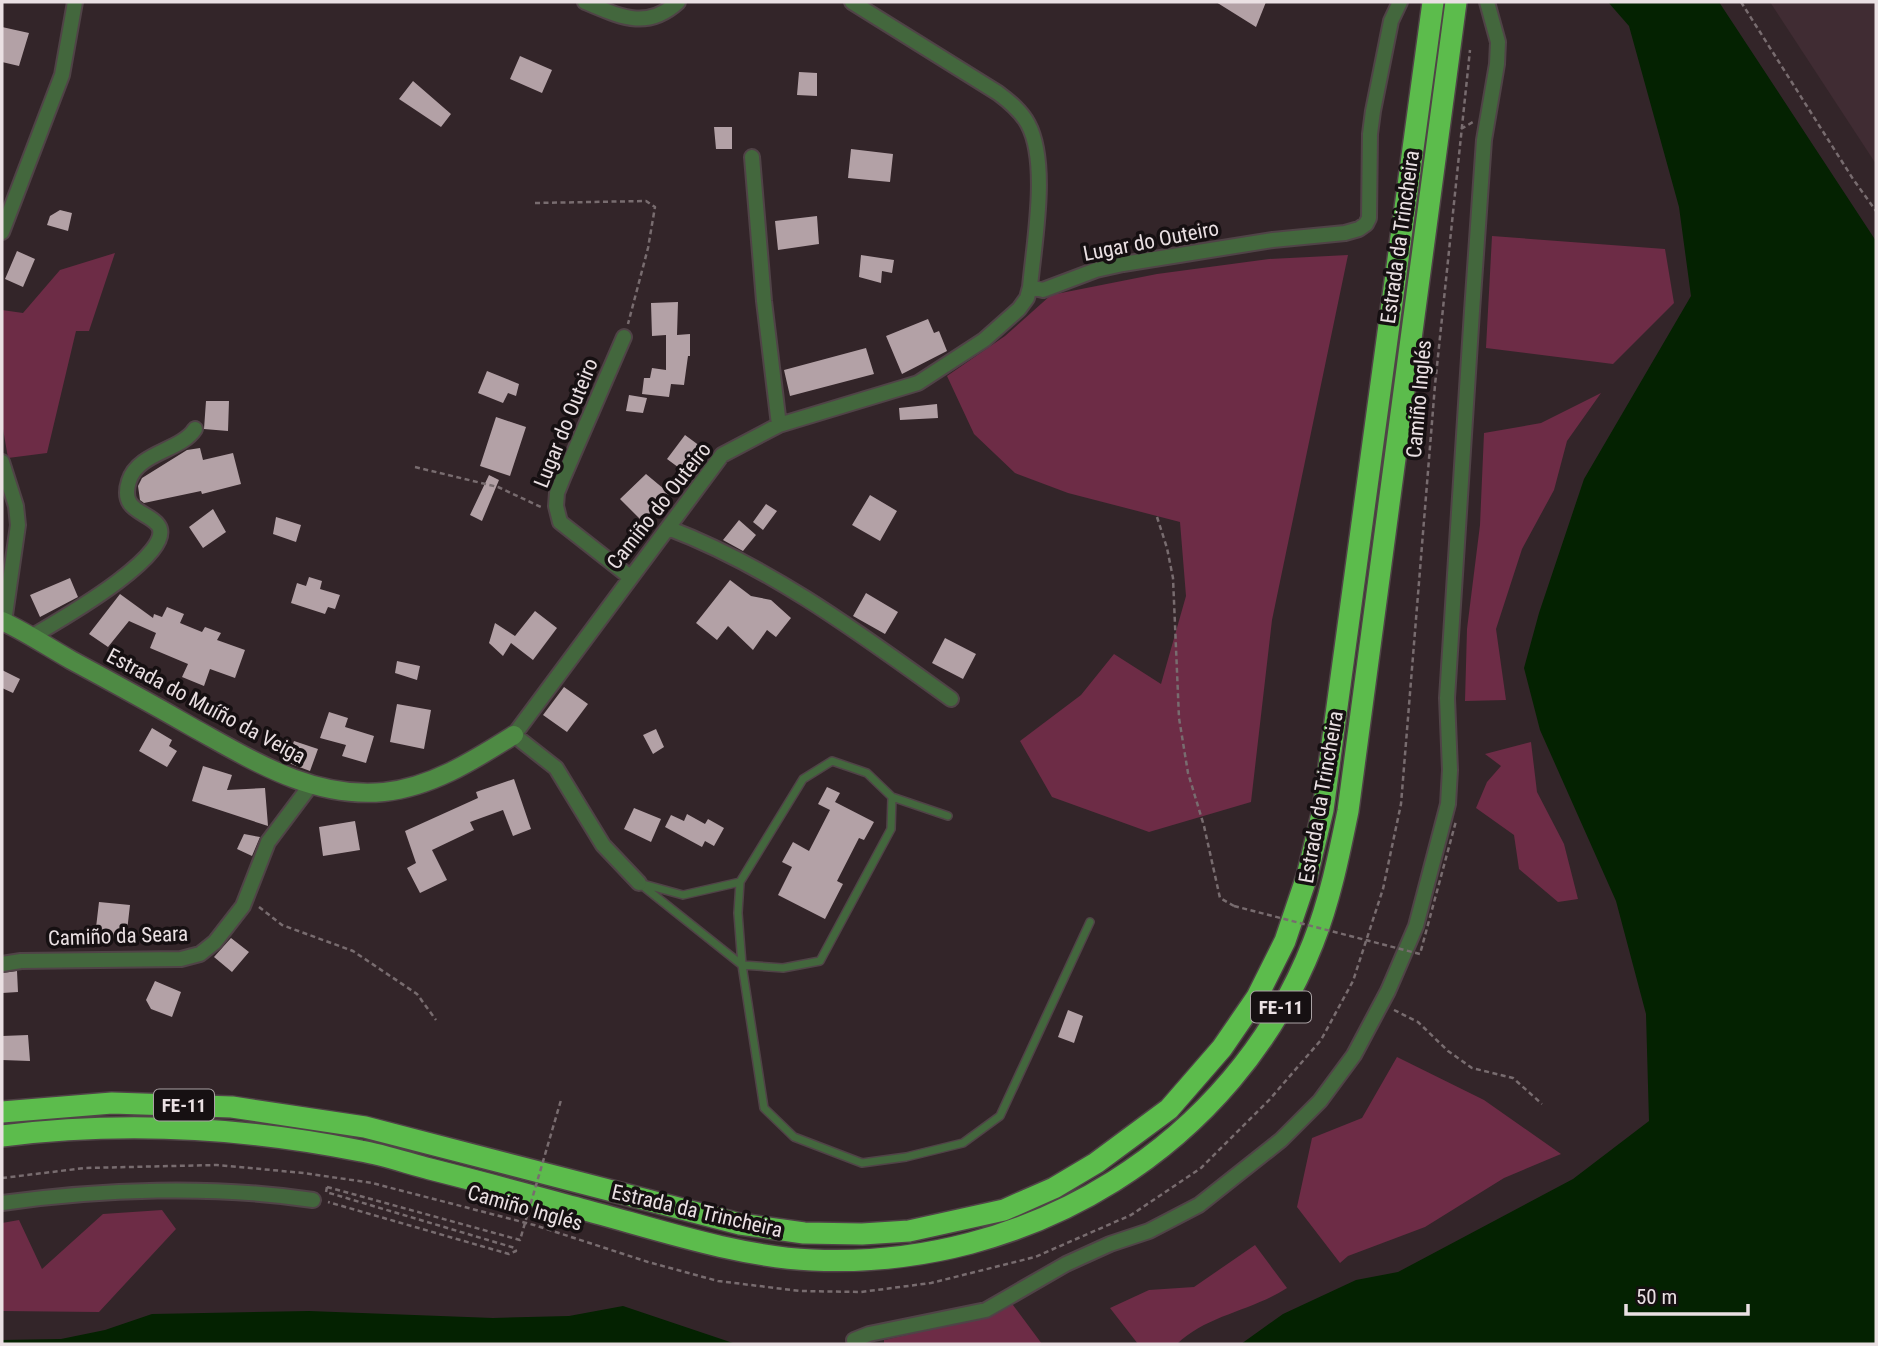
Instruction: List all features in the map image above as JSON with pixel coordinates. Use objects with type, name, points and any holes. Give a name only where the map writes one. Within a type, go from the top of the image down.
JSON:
[{"type":"highway","name":"Estrada da Trincheira","points":[[2,1112],[112,1103],[232,1107],[365,1127],[740,1224],[804,1233],[862,1234],[909,1231],[1004,1210],[1054,1188],[1096,1163],[1169,1109],[1222,1048],[1257,997],[1285,941],[1307,876],[1322,810],[1433,2]]},
{"type":"highway","name":"Estrada da Trincheira","points":[[2,1136],[118,1126],[231,1131],[362,1151],[743,1251],[809,1260],[865,1261],[913,1256],[1013,1232],[1113,1184],[1189,1125],[1220,1094],[1244,1064],[1286,1001],[1313,943],[1335,873],[1350,797],[1457,2]]},
{"type":"street","points":[[2,233],[62,75],[75,2]]},
{"type":"street","points":[[585,2],[615,15],[644,20],[657,16],[678,2]]},
{"type":"street","points":[[852,2],[998,93],[1015,106],[1029,125],[1038,155],[1038,200],[1030,287]]},
{"type":"street","name":"Lugar do Outeiro","points":[[1030,287],[1043,290],[1096,270],[1273,240],[1345,233],[1366,224],[1373,111],[1391,21],[1400,2]]},
{"type":"street","points":[[854,1340],[869,1334],[986,1310],[1066,1264],[1110,1244],[1149,1231],[1199,1205],[1281,1140],[1320,1101],[1354,1055],[1381,1003],[1416,926],[1448,804],[1451,770],[1447,698],[1471,325],[1484,140],[1497,64],[1498,42],[1487,2]]},
{"type":"street","points":[[752,158],[764,301],[779,425]]},
{"type":"street","name":"Camiño do Outeiro","points":[[513,735],[722,455],[779,425],[918,383],[984,340],[1019,309],[1027,298],[1030,287]]},
{"type":"street","name":"Lugar do Outeiro","points":[[560,522],[556,506],[557,493],[624,337]]},
{"type":"street","points":[[31,637],[121,580],[149,555],[161,532],[158,524],[133,507],[127,494],[130,479],[139,467],[189,438],[195,429]]},
{"type":"street","points":[[2,462],[16,506],[18,525],[3,622]]},
{"type":"street","points":[[560,522],[630,577]]},
{"type":"street","points":[[668,528],[711,544],[745,561],[873,644],[951,699]]},
{"type":"street","name":"Estrada do Muíño da Veiga","points":[[3,622],[227,746],[290,779],[310,786],[359,793],[386,792],[423,783],[466,764],[513,735]]},
{"type":"street","points":[[513,735],[556,768],[603,845],[639,883]]},
{"type":"street","name":"Camiño da Seara","points":[[2,964],[21,961],[181,959],[200,954],[215,942],[243,906],[268,842],[310,786]]},
{"type":"street","points":[[2,1203],[48,1196],[171,1192],[280,1195],[313,1200]]},
{"type":"lane","points":[[948,816],[892,797],[867,773],[831,761],[803,779],[740,882],[738,913],[742,965],[765,1108],[794,1137],[862,1163],[906,1157],[962,1143],[1000,1116],[1090,922]]},
{"type":"lane","points":[[639,883],[742,965],[783,968],[820,961],[891,829],[892,797]]},
{"type":"lane","points":[[639,883],[683,895],[740,882]]},
{"type":"path","points":[[1741,2],[1876,211]]},
{"type":"path","name":"Camiño Inglés","points":[[1402,780],[1419,600],[1434,385],[1470,47]]},
{"type":"path","points":[[535,203],[646,201],[655,207],[648,248],[624,337]]},
{"type":"path","points":[[415,467],[498,487],[538,505],[560,522]]},
{"type":"path","points":[[1157,517],[1173,578],[1179,718],[1188,773],[1204,826],[1220,898],[1234,906],[1420,954],[1456,821]]},
{"type":"path","points":[[243,906],[255,905],[282,925],[353,951],[417,994],[436,1020]]},
{"type":"path","points":[[1381,1003],[1418,1022],[1448,1051],[1472,1068],[1513,1078],[1542,1104]]},
{"type":"path","points":[[313,1200],[337,1204],[509,1254],[514,1253],[515,1248],[326,1192],[327,1187],[520,1240],[561,1100]]},
{"type":"path","name":"Camiño Inglés","points":[[2,1178],[85,1168],[217,1165],[304,1173],[372,1183],[493,1214],[718,1281],[800,1291],[861,1292],[931,1283],[1035,1257]]},
{"type":"shaded area","points":[[1608,2],[1719,2],[1876,241],[1876,1344],[1241,1344],[1283,1314],[1356,1280],[1398,1272],[1573,1179],[1649,1121],[1646,1014],[1616,901],[1540,730],[1524,668],[1539,613],[1584,479],[1691,296],[1679,207],[1629,26]]},
{"type":"shaded area","points":[[1770,2],[1876,2],[1876,164]]},
{"type":"shaded area","points":[[1492,236],[1665,249],[1674,303],[1613,364],[1486,348]]},
{"type":"shaded area","points":[[115,253],[89,331],[76,331],[47,453],[8,458],[2,423],[2,310],[23,313],[60,270]]},
{"type":"shaded area","points":[[1348,255],[1272,620],[1251,802],[1149,832],[1052,797],[1020,741],[1081,695],[1114,654],[1161,684],[1186,596],[1180,522],[1068,493],[1015,473],[974,434],[947,376],[1005,336],[1051,295],[1157,274],[1269,259]]},
{"type":"shaded area","points":[[1601,393],[1567,441],[1554,490],[1522,549],[1496,629],[1506,700],[1465,701],[1467,629],[1480,525],[1484,433],[1541,423]]},
{"type":"shaded area","points":[[1531,742],[1537,792],[1564,844],[1578,899],[1558,902],[1519,869],[1514,835],[1476,808],[1487,782],[1501,766],[1485,754]]},
{"type":"shaded area","points":[[1397,1057],[1484,1100],[1561,1154],[1504,1178],[1425,1227],[1348,1256],[1340,1263],[1297,1207],[1312,1138],[1362,1118]]},
{"type":"shaded area","points":[[162,1210],[176,1229],[99,1312],[2,1311],[2,1223],[19,1220],[42,1269],[103,1214]]},
{"type":"shaded area","points":[[1255,1245],[1287,1288],[1202,1326],[1177,1344],[1138,1344],[1110,1308],[1149,1290],[1194,1287]]},
{"type":"shaded area","points":[[1010,1301],[1042,1344],[884,1344],[884,1340],[981,1318]]},
{"type":"shaded area","points":[[623,1306],[736,1344],[2,1344],[2,1340],[61,1339],[105,1330],[152,1314],[309,1311],[493,1318],[569,1316]]},
{"type":"building","points":[[1216,2],[1266,2],[1256,27]]},
{"type":"building","points":[[2,27],[29,33],[19,66],[2,62]]},
{"type":"building","points":[[520,56],[552,70],[542,93],[510,79]]},
{"type":"building","points":[[799,72],[817,73],[817,96],[797,95]]},
{"type":"building","points":[[413,81],[451,114],[441,127],[399,99]]},
{"type":"building","points":[[714,127],[732,127],[732,149],[716,149]]},
{"type":"building","points":[[851,149],[893,154],[890,182],[848,178]]},
{"type":"building","points":[[60,210],[72,213],[68,231],[47,225],[50,216]]},
{"type":"building","points":[[817,216],[819,244],[778,250],[775,221]]},
{"type":"building","points":[[17,251],[35,259],[23,287],[5,279]]},
{"type":"building","points":[[861,255],[894,260],[892,273],[882,271],[881,283],[859,277]]},
{"type":"building","points":[[678,302],[677,335],[690,334],[690,356],[684,385],[671,384],[669,397],[642,394],[644,378],[650,378],[652,368],[666,370],[666,335],[652,336],[651,303]]},
{"type":"building","points":[[928,319],[934,333],[939,331],[947,351],[902,374],[886,336]]},
{"type":"building","points":[[866,348],[874,374],[790,396],[784,370]]},
{"type":"building","points":[[487,371],[519,384],[516,396],[508,393],[503,403],[478,393]]},
{"type":"building","points":[[629,395],[647,398],[643,413],[626,411]]},
{"type":"building","points":[[206,401],[229,401],[228,431],[204,429]]},
{"type":"building","points":[[937,404],[938,418],[900,420],[899,408]]},
{"type":"building","points":[[496,417],[526,427],[510,476],[480,466]]},
{"type":"building","points":[[685,435],[704,449],[686,473],[667,459]]},
{"type":"building","points":[[200,448],[203,460],[233,453],[241,484],[202,494],[201,491],[144,503],[140,500],[138,486],[142,478],[187,450]]},
{"type":"building","points":[[646,474],[670,494],[642,521],[620,499]]},
{"type":"building","points":[[489,475],[499,480],[482,521],[470,515]]},
{"type":"building","points":[[870,495],[897,511],[880,541],[852,525]]},
{"type":"building","points":[[766,504],[777,511],[763,530],[753,522]]},
{"type":"building","points":[[213,509],[226,532],[203,548],[189,527]]},
{"type":"building","points":[[276,517],[301,525],[296,542],[273,534]]},
{"type":"building","points":[[739,520],[756,535],[743,551],[723,540]]},
{"type":"building","points":[[309,577],[322,581],[320,589],[340,595],[335,609],[328,607],[325,614],[291,603],[297,583],[306,586]]},
{"type":"building","points":[[70,578],[78,597],[40,617],[30,595]]},
{"type":"building","points":[[730,580],[751,596],[771,600],[791,618],[776,637],[767,630],[753,650],[728,626],[717,640],[696,623]]},
{"type":"building","points":[[866,593],[898,612],[885,634],[853,616]]},
{"type":"building","points":[[120,594],[153,618],[154,614],[162,617],[167,607],[184,614],[180,623],[202,632],[205,627],[221,633],[217,640],[245,650],[235,678],[210,669],[204,686],[182,677],[188,664],[150,648],[156,633],[129,621],[108,647],[89,634]]},
{"type":"building","points":[[535,611],[557,628],[533,660],[511,643],[503,656],[489,643],[495,623],[515,636]]},
{"type":"building","points":[[945,638],[976,654],[963,679],[932,663]]},
{"type":"building","points":[[397,661],[420,666],[417,680],[395,673]]},
{"type":"building","points":[[2,670],[20,679],[13,693],[2,688]]},
{"type":"building","points":[[564,687],[588,704],[567,732],[543,715]]},
{"type":"building","points":[[397,704],[431,710],[424,749],[390,742]]},
{"type":"building","points":[[329,712],[348,718],[345,727],[374,736],[366,763],[342,756],[346,745],[320,738]]},
{"type":"building","points":[[152,728],[172,740],[169,746],[177,751],[167,767],[139,751]]},
{"type":"building","points":[[656,729],[664,747],[653,754],[643,735]]},
{"type":"building","points":[[294,741],[318,749],[310,771],[286,762]]},
{"type":"building","points":[[203,766],[232,775],[227,790],[265,788],[268,826],[192,801]]},
{"type":"building","points":[[514,779],[531,829],[513,836],[503,810],[470,822],[474,830],[432,850],[447,880],[420,893],[407,868],[416,863],[405,831],[478,798],[476,792]]},
{"type":"building","points":[[827,787],[840,793],[835,802],[874,822],[864,840],[859,838],[837,881],[843,884],[825,919],[778,895],[792,867],[782,862],[793,842],[809,851],[830,810],[818,804]]},
{"type":"building","points":[[634,808],[661,819],[651,842],[624,829]]},
{"type":"building","points":[[687,814],[705,824],[708,819],[724,828],[714,846],[705,841],[702,847],[665,827],[671,815],[684,821]]},
{"type":"building","points":[[355,821],[360,850],[323,856],[319,827]]},
{"type":"building","points":[[244,834],[260,837],[252,856],[237,849]]},
{"type":"building","points":[[99,902],[130,905],[126,940],[95,936]]},
{"type":"building","points":[[231,938],[249,952],[232,972],[214,957]]},
{"type":"building","points":[[17,971],[18,992],[2,993],[2,973]]},
{"type":"building","points":[[155,981],[181,992],[172,1017],[151,1009],[146,1000]]},
{"type":"building","points":[[1068,1010],[1083,1016],[1074,1043],[1058,1037]]},
{"type":"building","points":[[28,1035],[30,1061],[2,1060],[2,1036]]}]
